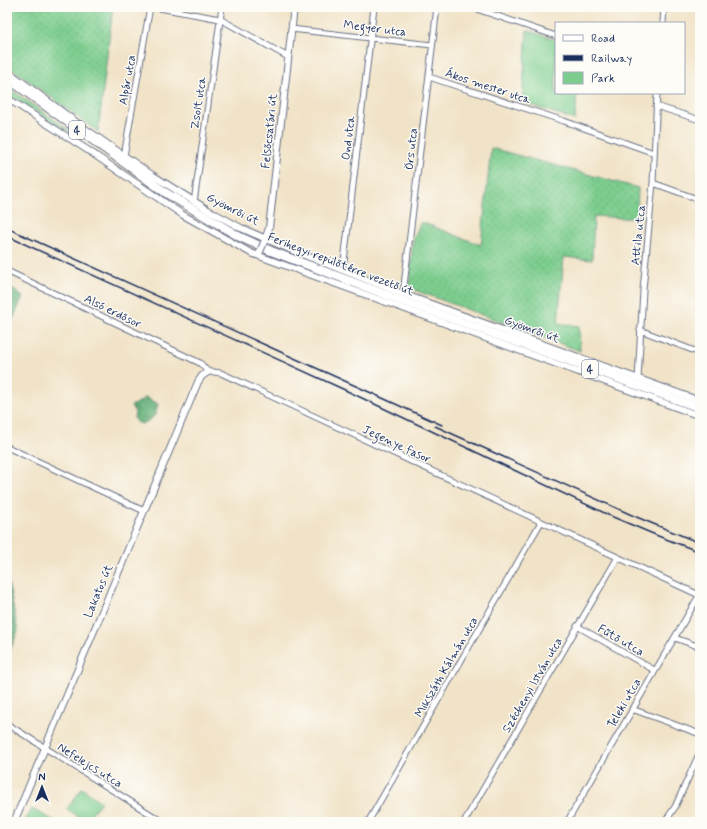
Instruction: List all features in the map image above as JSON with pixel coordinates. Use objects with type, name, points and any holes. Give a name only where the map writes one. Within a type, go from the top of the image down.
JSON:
[{"type":"main road","name":"Ferihegyi repülőtérre vezető út","points":[[7,78],[166,193],[240,237],[271,251],[380,292],[700,408]]},
{"type":"street","name":"Alpár utca","points":[[124,156],[150,7]]},
{"type":"street","points":[[154,7],[220,19],[288,57]]},
{"type":"street","name":"Zsolt utca","points":[[194,202],[222,7]]},
{"type":"street","name":"Felsőcsatári út","points":[[259,254],[269,228],[294,7]]},
{"type":"street","name":"Ond utca","points":[[343,270],[374,7]]},
{"type":"street","name":"Örs utca","points":[[403,294],[437,7]]},
{"type":"street","points":[[471,7],[555,36]]},
{"type":"street","points":[[663,22],[664,7]]},
{"type":"street","name":"Megyer utca","points":[[291,29],[432,45]]},
{"type":"street","name":"Gyömrői út","points":[[7,71],[84,128],[194,202],[265,240],[403,294],[700,401]]},
{"type":"street","name":"Ákos mester utca","points":[[429,77],[564,121],[654,153]]},
{"type":"street","name":"Attila utca","points":[[638,379],[640,330],[653,183],[658,94]]},
{"type":"street","name":"Gyömrői út","points":[[7,98],[89,151],[183,216],[214,233],[259,254],[700,416]]},
{"type":"street","points":[[656,106],[700,120]]},
{"type":"street","points":[[653,183],[700,200]]},
{"type":"street","name":"Alsó erdősor","points":[[7,270],[200,364],[208,372]]},
{"type":"street","points":[[640,330],[700,353]]},
{"type":"street","name":"Lakatos út","points":[[14,822],[198,382],[202,376],[208,372]]},
{"type":"street","name":"Jegenye fasor","points":[[208,372],[221,373],[618,558],[700,594]]},
{"type":"street","points":[[7,447],[144,511]]},
{"type":"street","name":"Mikszáth Kálmán utca","points":[[368,822],[541,522]]},
{"type":"street","name":"Széchenyi István utca","points":[[464,822],[618,558]]},
{"type":"street","name":"Teleki utca","points":[[567,822],[654,670],[675,638],[700,594]]},
{"type":"street","name":"Fűtő utca","points":[[577,626],[654,670]]},
{"type":"street","points":[[675,638],[700,647]]},
{"type":"street","points":[[632,709],[700,734]]},
{"type":"street","name":"Nefelejcs utca","points":[[7,724],[163,822]]},
{"type":"street","points":[[665,822],[675,807],[700,752]]},
{"type":"green space","points":[[7,7],[113,7],[98,132],[7,65]]},
{"type":"green space","points":[[527,30],[555,40],[555,94],[577,94],[575,120],[522,102]]},
{"type":"green space","points":[[7,87],[78,136],[78,137],[7,95]]},
{"type":"green space","points":[[491,148],[638,188],[637,219],[594,216],[592,260],[564,257],[558,323],[579,326],[580,351],[409,288],[413,239],[421,222],[481,245]]},
{"type":"green space","points":[[7,285],[23,297],[7,332]]},
{"type":"green space","points":[[145,397],[158,404],[154,416],[142,424],[136,422],[134,418],[135,412],[131,406],[143,400]]},
{"type":"green space","points":[[7,576],[18,631],[7,658]]},
{"type":"green space","points":[[7,594],[14,629],[7,645]]},
{"type":"green space","points":[[82,788],[101,802],[85,821],[67,809]]},
{"type":"green space","points":[[32,809],[57,822],[24,822]]},
{"type":"railway","points":[[7,228],[442,425]]},
{"type":"railway","points":[[7,236],[345,390],[613,517],[700,552]]},
{"type":"railway","points":[[435,426],[634,516],[700,543]]}]
